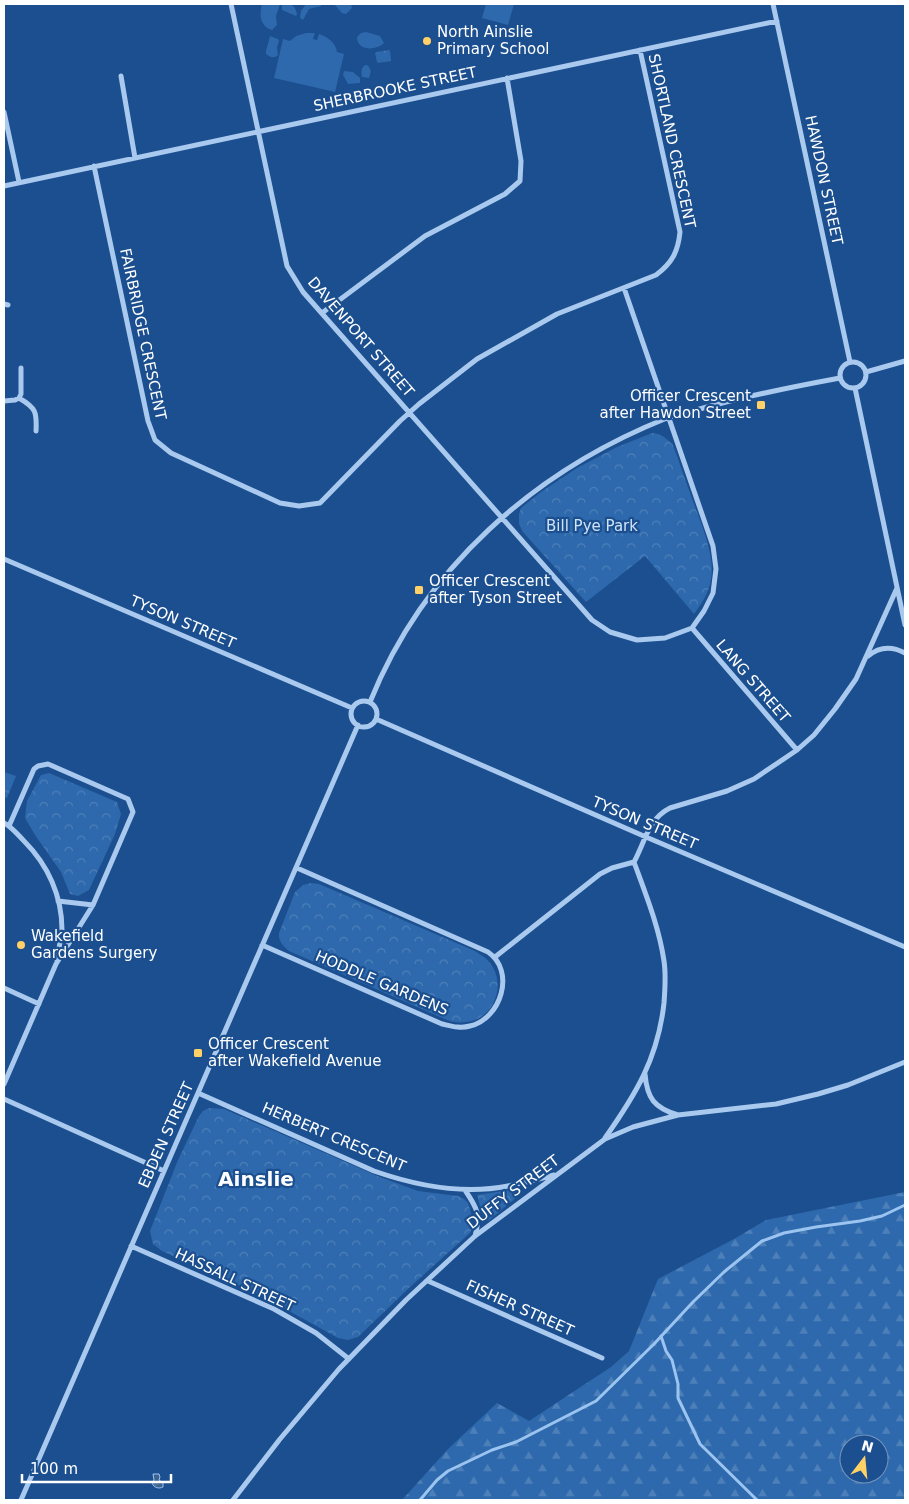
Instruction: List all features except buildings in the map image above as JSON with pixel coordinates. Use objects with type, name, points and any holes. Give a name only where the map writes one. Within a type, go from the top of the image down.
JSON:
[{"type":"street","name":"DAVENPORT STREET","points":[[231,4],[286,266],[303,292],[592,620],[610,632],[637,640],[665,638],[692,628]]},
{"type":"street","name":"HAWDON STREET","points":[[773,4],[850,362]]},
{"type":"street","name":"SHERBROOKE STREET","points":[[4,186],[777,21]]},
{"type":"street","name":"SHORTLAND CRESCENT","points":[[409,413],[477,359],[557,314],[656,275],[666,268],[676,251],[680,232],[640,50]]},
{"type":"street","points":[[121,76],[135,158]]},
{"type":"street","points":[[322,314],[425,236],[505,194],[520,181],[521,161],[507,78]]},
{"type":"street","points":[[4,112],[19,182]]},
{"type":"street","name":"FAIRBRIDGE CRESCENT","points":[[94,166],[148,421],[155,440],[171,453],[280,503],[299,506],[320,503],[409,413]]},
{"type":"street","points":[[624,288],[712,546],[716,569],[713,593],[704,611],[692,628]]},
{"type":"street","points":[[866,372],[905,361]]},
{"type":"street","points":[[850,362],[860,364],[866,372],[864,382],[861,386],[855,388],[846,386],[840,378],[843,367],[850,362]]},
{"type":"street","points":[[19,398],[21,368]]},
{"type":"street","points":[[370,702],[386,665],[401,638],[441,580],[475,542],[502,517],[570,466],[606,446],[669,418],[731,400],[840,378]]},
{"type":"street","points":[[855,388],[905,625]]},
{"type":"street","points":[[4,401],[19,398]]},
{"type":"street","points":[[19,398],[35,410],[37,416],[36,431]]},
{"type":"street","name":"TYSON STREET","points":[[4,559],[352,708]]},
{"type":"street","points":[[604,1139],[625,1110],[645,1074],[655,1048],[662,1020],[665,992],[665,963],[658,931],[634,862],[652,823],[662,812],[681,803],[727,791],[754,779],[797,750],[814,735],[835,710],[856,679],[897,588]]},
{"type":"street","name":"LANG STREET","points":[[692,628],[797,750]]},
{"type":"street","points":[[866,658],[874,651],[888,648],[896,648],[905,653]]},
{"type":"street","points":[[362,701],[370,702],[376,707],[376,719],[369,726],[358,725],[352,718],[352,708],[362,701]]},
{"type":"street","name":"TYSON STREET","points":[[376,719],[905,947]]},
{"type":"street","name":"EBDEN STREET","points":[[21,1500],[358,725]]},
{"type":"street","points":[[4,1084],[56,964],[92,905],[133,812],[128,799],[48,764],[34,769],[6,825],[33,850],[50,876],[58,901],[62,931],[56,964]]},
{"type":"street","points":[[296,868],[479,947],[495,957],[600,874],[612,868],[634,862]]},
{"type":"street","points":[[58,901],[92,905]]},
{"type":"street","name":"HODDLE GARDENS","points":[[262,945],[442,1024],[462,1028],[484,1020],[499,1004],[503,984],[499,965],[495,957]]},
{"type":"street","points":[[4,988],[39,1004]]},
{"type":"street","name":"DUFFY STREET","points":[[233,1500],[292,1424],[339,1369],[406,1300],[475,1236],[604,1139],[633,1127],[678,1115],[776,1104],[818,1094],[848,1085],[905,1062]]},
{"type":"street","points":[[645,1074],[646,1087],[651,1100],[659,1108],[678,1115]]},
{"type":"street","name":"HERBERT CRESCENT","points":[[198,1093],[374,1170],[399,1180],[424,1186],[465,1190],[506,1186],[557,1174]]},
{"type":"street","points":[[4,1099],[164,1171]]},
{"type":"street","points":[[465,1190],[477,1210],[479,1222],[475,1236]]},
{"type":"street","name":"HASSALL STREET","points":[[131,1246],[274,1309],[316,1334],[349,1359]]},
{"type":"street","name":"FISHER STREET","points":[[428,1281],[602,1358]]},
{"type":"green space","points":[[262,4],[280,4],[276,16],[277,25],[272,30],[265,26],[261,20]]},
{"type":"green space","points":[[282,4],[291,4],[295,8],[296,16],[282,10]]},
{"type":"green space","points":[[306,4],[321,4],[321,6],[309,9],[303,20],[300,18],[301,11]]},
{"type":"green space","points":[[334,4],[351,4],[352,8],[346,14],[342,13]]},
{"type":"green space","points":[[486,4],[514,4],[508,25],[482,18]]},
{"type":"green space","points":[[366,32],[380,36],[384,43],[381,46],[372,48],[363,47],[358,42],[357,37],[361,33]]},
{"type":"green space","points":[[315,33],[313,39],[317,40],[319,34],[325,37],[333,43],[337,52],[344,54],[335,92],[274,78],[283,39],[290,41],[296,36]]},
{"type":"green space","points":[[270,36],[279,41],[277,47],[278,55],[275,57],[270,57],[266,54]]},
{"type":"green space","points":[[389,50],[391,61],[378,63],[375,53]]},
{"type":"green space","points":[[367,65],[371,73],[369,78],[362,77],[362,70]]},
{"type":"green space","points":[[344,71],[353,72],[360,78],[360,83],[348,84],[343,75]]},
{"type":"green space","name":"Bill Pye Park","points":[[652,433],[659,434],[673,445],[709,547],[712,569],[709,589],[694,614],[645,556],[586,602],[523,532],[519,524],[521,508],[541,492],[577,468],[617,447]]},
{"type":"green space","points":[[4,772],[16,776],[7,798],[4,797]]},
{"type":"green space","points":[[49,773],[117,802],[121,814],[115,834],[89,890],[78,896],[70,894],[61,872],[25,818],[27,801],[41,775]]},
{"type":"green space","points":[[319,884],[483,956],[495,971],[497,981],[495,1000],[490,1008],[476,1020],[466,1022],[449,1021],[289,951],[281,943],[279,933],[295,892],[303,885]]},
{"type":"green space","points":[[209,1108],[224,1109],[380,1177],[418,1191],[458,1196],[468,1203],[472,1216],[470,1233],[358,1337],[348,1340],[338,1338],[260,1295],[162,1251],[153,1244],[150,1231],[178,1160],[199,1116]]},
{"type":"green space","points":[[520,1189],[521,1192],[517,1197],[488,1221],[482,1212],[477,1195]]},
{"type":"green space","points":[[905,1192],[905,1500],[402,1500],[448,1449],[497,1403],[529,1421],[611,1367],[629,1351],[658,1279],[766,1220]]},
{"type":"water","points":[[153,1474],[159,1474],[159,1480],[163,1483],[163,1487],[157,1488],[153,1485]]},
{"type":"waterway","points":[[420,1500],[437,1480],[448,1471],[492,1450],[516,1442],[596,1401],[724,1272],[762,1241],[784,1233],[882,1216],[905,1205]]},
{"type":"waterway","points":[[661,1336],[666,1351],[672,1360],[678,1384],[678,1398],[700,1444],[757,1500]]},
{"type":"place","name":"North Ainslie Primary School","points":[[427,41]]},
{"type":"place","name":"Officer Crescent after Hawdon Street","points":[[761,405]]},
{"type":"place","name":"Officer Crescent after Tyson Street","points":[[419,590]]},
{"type":"place","name":"Wakefield Gardens Surgery","points":[[21,945]]},
{"type":"place","name":"Officer Crescent after Wakefield Avenue","points":[[198,1053]]},
{"type":"district","name":"Ainslie","points":[[256,1179]]}]
